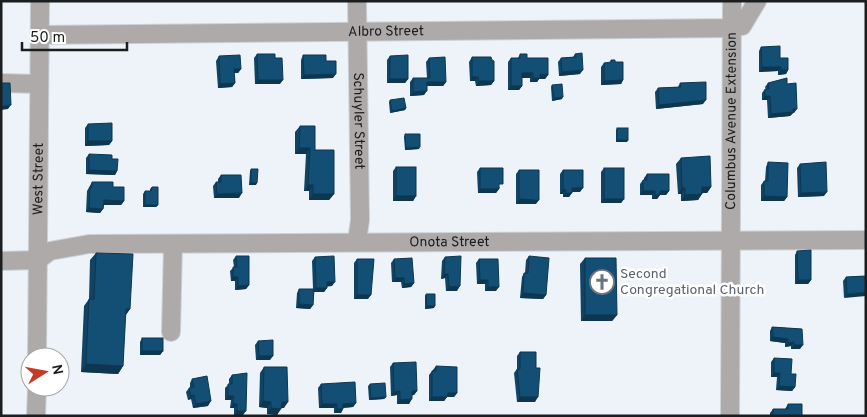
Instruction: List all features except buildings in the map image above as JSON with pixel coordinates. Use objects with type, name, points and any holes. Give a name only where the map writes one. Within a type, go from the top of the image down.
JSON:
[{"type":"street","name":"West Street","points":[[37,347],[40,1]]},
{"type":"street","name":"Schuyler Street","points":[[357,1],[360,220],[357,241]]},
{"type":"street","name":"Columbus Avenue Extension","points":[[730,416],[732,1]]},
{"type":"street","points":[[732,28],[742,26],[757,1]]},
{"type":"street","name":"Albro Street","points":[[40,35],[732,28]]},
{"type":"street","points":[[1,83],[39,84]]},
{"type":"street","name":"Onota Street","points":[[38,260],[50,251],[89,244],[357,241],[866,240]]},
{"type":"street","points":[[172,332],[173,244]]},
{"type":"street","points":[[1,261],[38,260]]},
{"type":"street","points":[[36,416],[37,397]]},
{"type":"place","name":"Second Congregational Church","points":[[602,282]]}]
